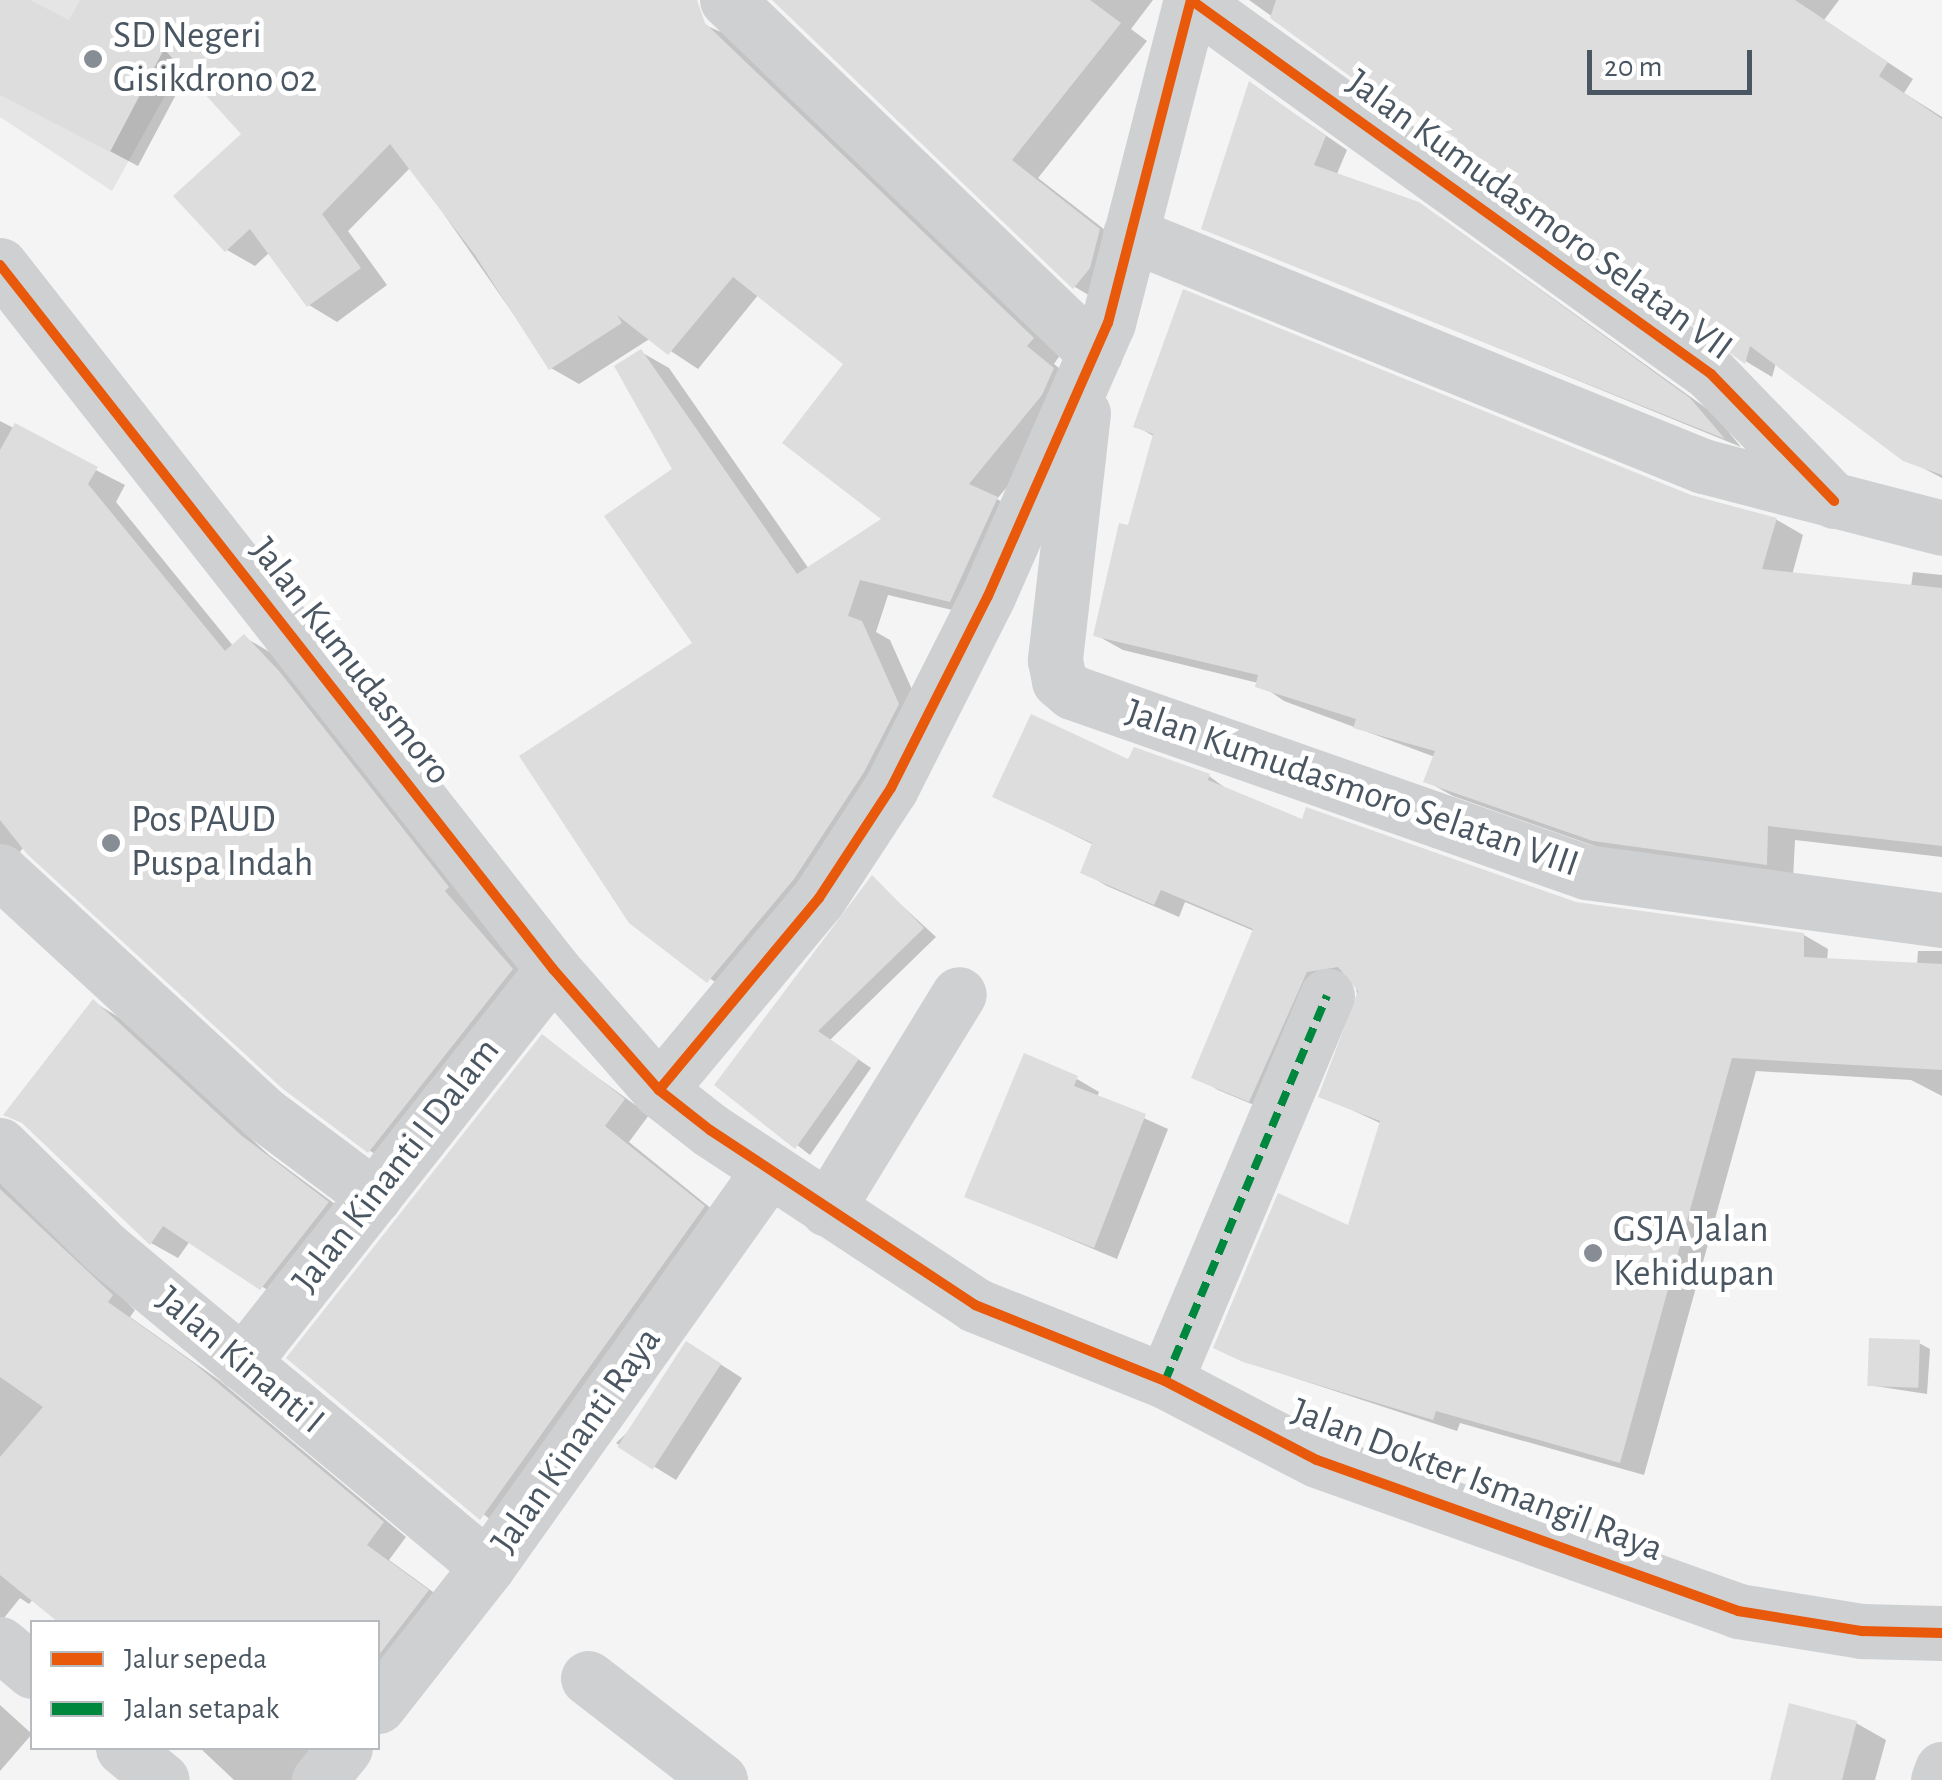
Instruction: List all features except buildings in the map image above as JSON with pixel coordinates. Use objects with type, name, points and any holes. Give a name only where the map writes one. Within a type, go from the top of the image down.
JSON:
[{"type":"street","points":[[727,0],[1087,372]]},
{"type":"street","points":[[659,1090],[819,898],[891,788],[988,596],[1087,372],[1130,234],[1191,0]]},
{"type":"street","name":"Jalan Kumudasmoro Selatan VII","points":[[1191,0],[1711,374],[1834,501]]},
{"type":"street","points":[[1130,234],[1702,466],[1942,528]]},
{"type":"street","name":"Jalan Kumudasmoro","points":[[0,265],[552,969],[659,1090]]},
{"type":"street","name":"Jalan Kumudasmoro Selatan VIII","points":[[1087,372],[1082,456],[1055,660],[1059,681],[1072,692],[1586,872],[1942,920]]},
{"type":"street","points":[[0,871],[263,1113],[374,1196]]},
{"type":"street","name":"Jalan Kinanti I Dalam","points":[[242,1363],[552,969]]},
{"type":"street","points":[[827,1209],[959,994]]},
{"type":"street","points":[[1165,1381],[1327,996]]},
{"type":"street","name":"Jalan Dokter Ismangil Raya","points":[[659,1090],[769,1170],[975,1306],[1165,1381],[1317,1460],[1738,1611],[1862,1630],[1942,1633]]},
{"type":"street","name":"Jalan Kinanti I","points":[[0,1146],[106,1248],[487,1567]]},
{"type":"street","name":"Jalan Kinanti Raya","points":[[380,1703],[487,1567],[769,1170]]},
{"type":"street","points":[[0,1644],[30,1670]]},
{"type":"street","points":[[588,1678],[720,1780]]},
{"type":"street","points":[[125,1750],[162,1780]]},
{"type":"street","points":[[320,1780],[343,1750]]},
{"type":"street","points":[[1938,1780],[1942,1768]]},
{"type":"shaded area","name":"SD Negeri Gisikdrono 02","points":[[0,0],[218,0],[112,191],[0,117]]},
{"type":"marked path","points":[[1165,1381],[1327,996]]},
{"type":"cycle path","points":[[659,1090],[819,898],[891,788],[988,596],[1108,323],[1191,0],[1711,374],[1834,501]]},
{"type":"cycle path","points":[[0,265],[553,969],[659,1090],[710,1130],[975,1305],[1165,1381],[1317,1460],[1738,1611],[1862,1631],[1942,1633]]},
{"type":"place","name":"SD Negeri Gisikdrono 02","points":[[93,59]]},
{"type":"place","name":"Pos PAUD Puspa Indah","points":[[111,843]]},
{"type":"place","name":"GSJA Jalan Kehidupan","points":[[1593,1253]]}]
